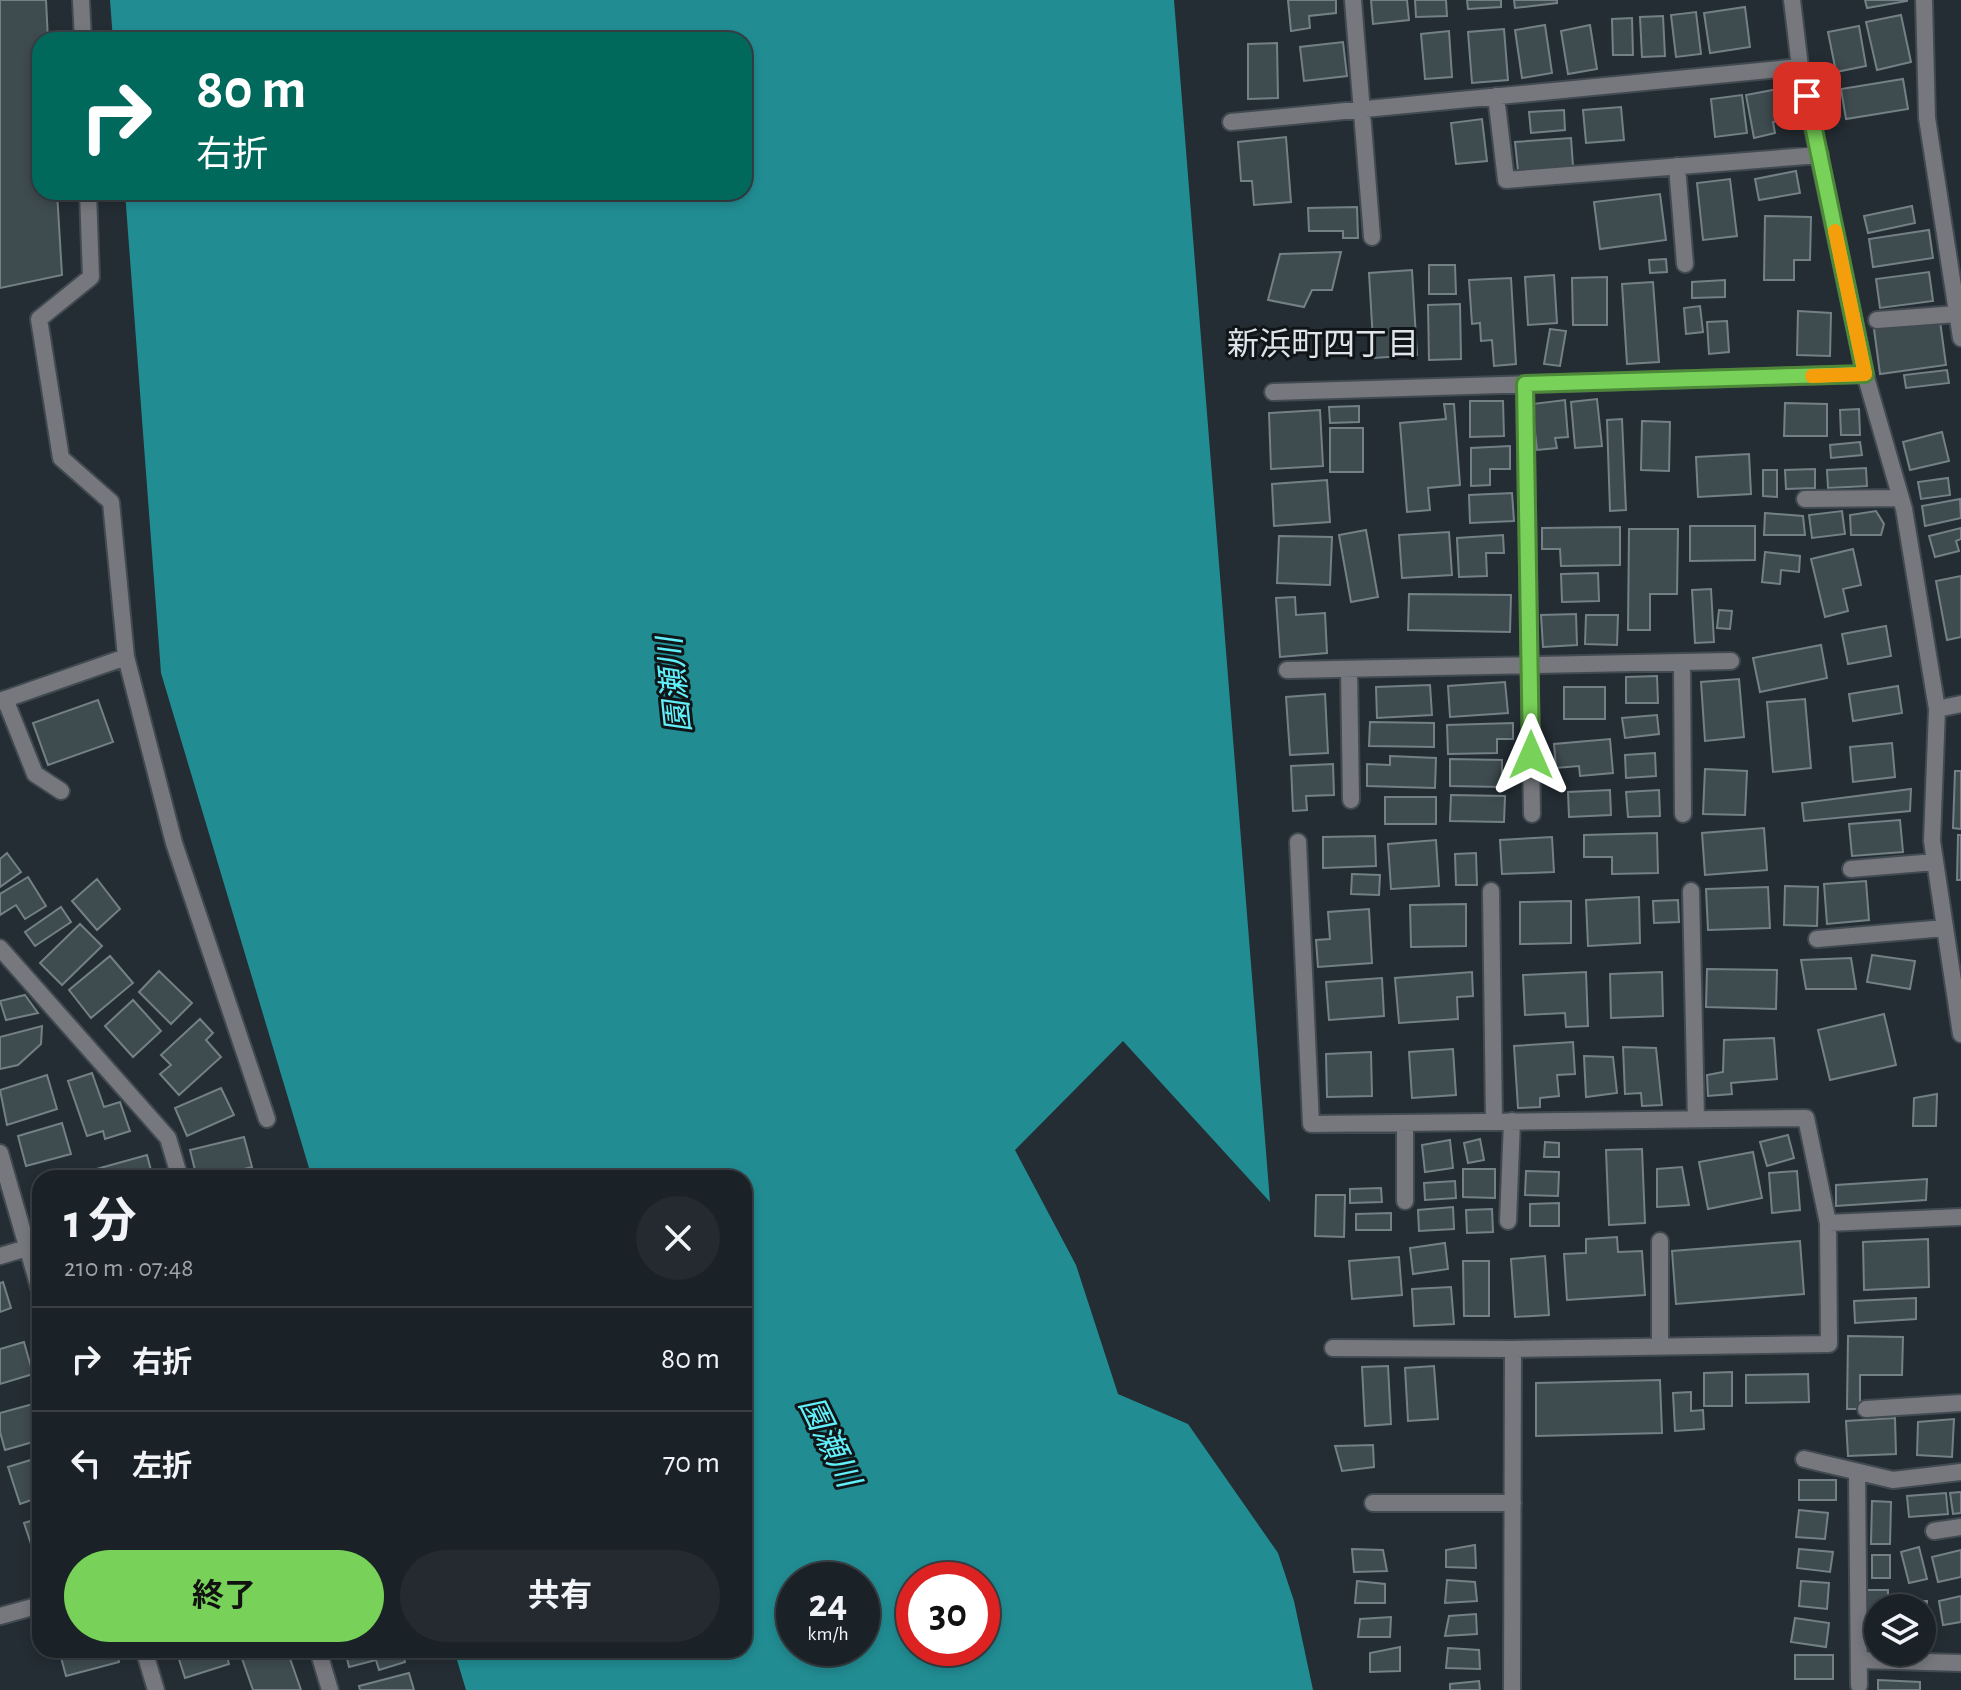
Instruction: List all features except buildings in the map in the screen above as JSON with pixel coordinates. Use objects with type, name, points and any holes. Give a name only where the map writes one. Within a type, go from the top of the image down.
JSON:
[{"type":"street","points":[[81,0],[83,32]]},
{"type":"street","points":[[1353,0],[1372,237]]},
{"type":"street","points":[[1792,0],[1800,67],[1865,374],[1901,498],[1937,709],[1932,841],[1961,1034]]},
{"type":"street","points":[[1924,0],[1927,118],[1961,338]]},
{"type":"street","points":[[1231,122],[1800,67]]},
{"type":"street","points":[[1496,96],[1506,180],[1820,155]]},
{"type":"street","points":[[1677,166],[1685,264]]},
{"type":"street","points":[[88,200],[91,277],[39,319],[61,458],[111,502],[126,657],[174,843],[267,1119]]},
{"type":"street","points":[[1877,320],[1959,314]]},
{"type":"street","points":[[1273,392],[1865,374]]},
{"type":"street","points":[[1525,384],[1532,814]]},
{"type":"street","points":[[1805,499],[1901,498]]},
{"type":"street","points":[[61,791],[35,774],[3,700],[126,657]]},
{"type":"street","points":[[1287,670],[1731,661]]},
{"type":"street","points":[[1682,662],[1683,814]]},
{"type":"street","points":[[1349,669],[1351,800]]},
{"type":"street","points":[[1937,709],[1961,704]]},
{"type":"street","points":[[1298,842],[1311,1124],[1806,1118],[1828,1223],[1829,1344],[1513,1349],[1333,1348]]},
{"type":"street","points":[[1851,869],[1935,862]]},
{"type":"street","points":[[1491,891],[1494,1122]]},
{"type":"street","points":[[1691,891],[1696,1119]]},
{"type":"street","points":[[1817,939],[1945,928]]},
{"type":"street","points":[[0,948],[168,1138],[178,1170]]},
{"type":"street","points":[[1508,1221],[1512,1121]]},
{"type":"street","points":[[1405,1123],[1405,1201]]},
{"type":"street","points":[[0,1153],[32,1241]]},
{"type":"street","points":[[1828,1223],[1961,1217]]},
{"type":"street","points":[[1660,1241],[1660,1347]]},
{"type":"street","points":[[0,1256],[32,1247]]},
{"type":"street","points":[[1512,1690],[1513,1349]]},
{"type":"street","points":[[1866,1409],[1961,1403]]},
{"type":"street","points":[[1804,1459],[1893,1480],[1961,1472]]},
{"type":"street","points":[[1857,1472],[1859,1685]]},
{"type":"street","points":[[1373,1503],[1513,1503]]},
{"type":"street","points":[[1934,1531],[1961,1527]]},
{"type":"street","points":[[0,1616],[32,1607]]},
{"type":"street","points":[[146,1658],[156,1690]]},
{"type":"street","points":[[320,1658],[330,1690]]},
{"type":"street","points":[[1860,1660],[1961,1663]]},
{"type":"water","name":"園瀬川","points":[[110,0],[1174,0],[1270,1202],[1123,1041],[1015,1150],[1076,1265],[1118,1394],[1188,1424],[1278,1553],[1294,1601],[1313,1690],[466,1690],[456,1658],[752,1658],[752,1170],[310,1170],[161,673],[126,200],[752,200],[752,32],[112,32]]},
{"type":"slow traffic","points":[[1812,376],[1865,374],[1835,231]]},
{"type":"district","name":"新浜町四丁目","points":[[1323,345]]},
{"type":"route","points":[[1531,755],[1525,384],[1865,374],[1807,96]]}]
